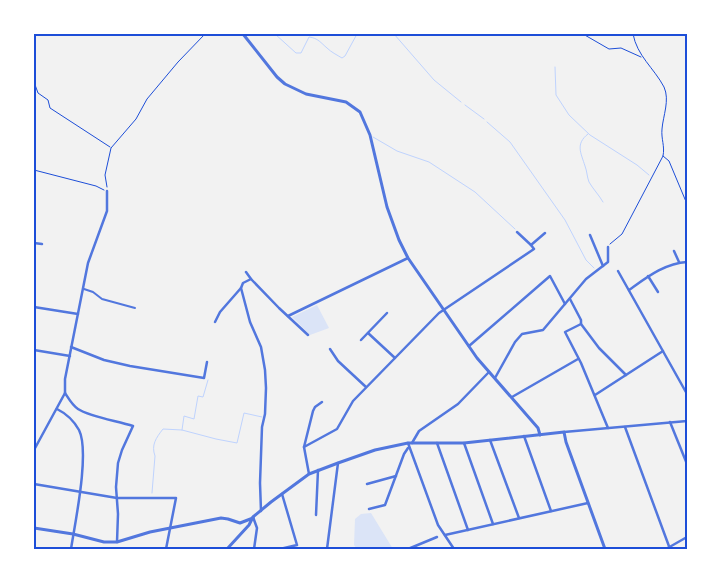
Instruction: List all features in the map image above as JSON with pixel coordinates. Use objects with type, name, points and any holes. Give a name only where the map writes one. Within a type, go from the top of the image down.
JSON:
[{"type":"street","points":[[243,34],[285,84],[306,94],[346,102],[360,112],[370,135],[387,208],[402,248],[476,358],[512,396],[538,428],[540,435]]},
{"type":"street","points":[[34,450],[65,393],[65,379],[88,263],[93,244],[107,211],[107,191]]},
{"type":"street","points":[[304,447],[337,429],[353,401],[444,310],[534,249],[517,232]]},
{"type":"street","points":[[531,246],[545,233]]},
{"type":"street","points":[[590,235],[603,266]]},
{"type":"street","points":[[34,243],[42,244]]},
{"type":"street","points":[[495,378],[515,342],[522,334],[543,330],[586,279],[608,262],[608,247]]},
{"type":"street","points":[[674,251],[680,262]]},
{"type":"street","points":[[288,316],[408,258]]},
{"type":"street","points":[[629,290],[648,276],[668,266],[687,262]]},
{"type":"street","points":[[618,271],[687,394]]},
{"type":"street","points":[[246,272],[308,335]]},
{"type":"street","points":[[469,346],[550,276],[565,304]]},
{"type":"street","points":[[648,276],[658,292]]},
{"type":"street","points":[[215,322],[220,312],[241,288],[243,283],[251,278]]},
{"type":"street","points":[[241,288],[250,322],[261,347],[265,370],[265,414],[262,428],[260,483],[261,511]]},
{"type":"street","points":[[84,289],[93,292],[102,299],[135,308]]},
{"type":"street","points":[[570,299],[581,320],[581,324],[599,348],[626,375]]},
{"type":"street","points":[[34,307],[78,314]]},
{"type":"street","points":[[361,340],[387,313]]},
{"type":"street","points":[[581,324],[565,332],[595,395],[608,428]]},
{"type":"street","points":[[368,333],[395,358]]},
{"type":"street","points":[[71,348],[104,360],[130,366],[204,378],[207,362]]},
{"type":"street","points":[[330,349],[338,361],[366,388]]},
{"type":"street","points":[[34,350],[70,356]]},
{"type":"street","points":[[595,395],[663,351]]},
{"type":"street","points":[[512,396],[578,359]]},
{"type":"street","points":[[369,509],[385,505],[404,454],[419,431],[458,404],[489,372]]},
{"type":"street","points":[[65,393],[72,404],[78,409],[133,426],[118,463],[116,487],[117,542]]},
{"type":"street","points":[[309,474],[304,447],[313,411],[322,402]]},
{"type":"street","points":[[57,409],[67,414],[79,431],[83,443],[82,467],[71,549]]},
{"type":"street","points":[[34,528],[73,534],[104,542],[117,542],[150,532],[221,518],[228,518],[240,523],[253,517],[309,474],[376,450],[410,443],[464,443],[687,421]]},
{"type":"street","points":[[670,422],[687,464]]},
{"type":"street","points":[[625,427],[668,549],[687,537]]},
{"type":"street","points":[[566,442],[573,432]]},
{"type":"street","points":[[563,433],[605,549]]},
{"type":"street","points":[[524,436],[551,511]]},
{"type":"street","points":[[490,440],[519,518]]},
{"type":"street","points":[[437,443],[468,530]]},
{"type":"street","points":[[464,443],[493,524]]},
{"type":"street","points":[[408,447],[412,453],[438,525],[454,549]]},
{"type":"street","points":[[402,460],[407,453],[412,453]]},
{"type":"street","points":[[326,549],[338,463]]},
{"type":"street","points":[[316,515],[318,470]]},
{"type":"street","points":[[367,484],[396,476]]},
{"type":"street","points":[[34,484],[117,498],[176,498],[166,549]]},
{"type":"street","points":[[280,549],[296,545],[282,494]]},
{"type":"street","points":[[445,535],[588,503]]},
{"type":"street","points":[[228,549],[249,525],[253,517]]},
{"type":"street","points":[[253,517],[257,528],[254,549]]},
{"type":"street","points":[[408,549],[437,537]]},
{"type":"path","points":[[107,191],[105,175],[111,148],[136,119],[147,99],[178,62],[205,34]]},
{"type":"path","points":[[583,34],[609,49],[621,48],[642,57]]},
{"type":"path","points":[[608,247],[622,234],[665,149],[662,130],[665,89],[653,68],[642,57],[635,44],[633,34]]},
{"type":"path","points":[[34,82],[38,93],[48,100],[50,108],[111,148]]},
{"type":"path","points":[[663,156],[668,161],[687,204]]},
{"type":"path","points":[[34,170],[96,186],[107,191]]},
{"type":"shaded area","points":[[317,305],[329,328],[310,335],[292,317]]},
{"type":"shaded area","points":[[371,513],[393,549],[357,549],[354,545],[355,519],[361,514]]},
{"type":"waterway","points":[[275,34],[296,53],[301,53],[309,37],[317,40],[342,58],[357,34]]},
{"type":"waterway","points":[[394,34],[434,80],[461,102]]},
{"type":"waterway","points":[[555,67],[556,95],[569,115],[590,135],[637,165],[649,175]]},
{"type":"waterway","points":[[465,105],[484,119]]},
{"type":"waterway","points":[[487,122],[510,142],[565,220],[586,260],[594,268]]},
{"type":"waterway","points":[[588,134],[581,141],[580,149],[589,182],[603,202]]},
{"type":"waterway","points":[[373,137],[397,151],[429,162],[475,192],[515,229]]},
{"type":"waterway","points":[[182,430],[184,416],[194,419],[198,396],[203,397],[208,380]]},
{"type":"waterway","points":[[152,493],[154,445],[163,429],[182,430],[237,443],[244,413],[262,417]]}]
